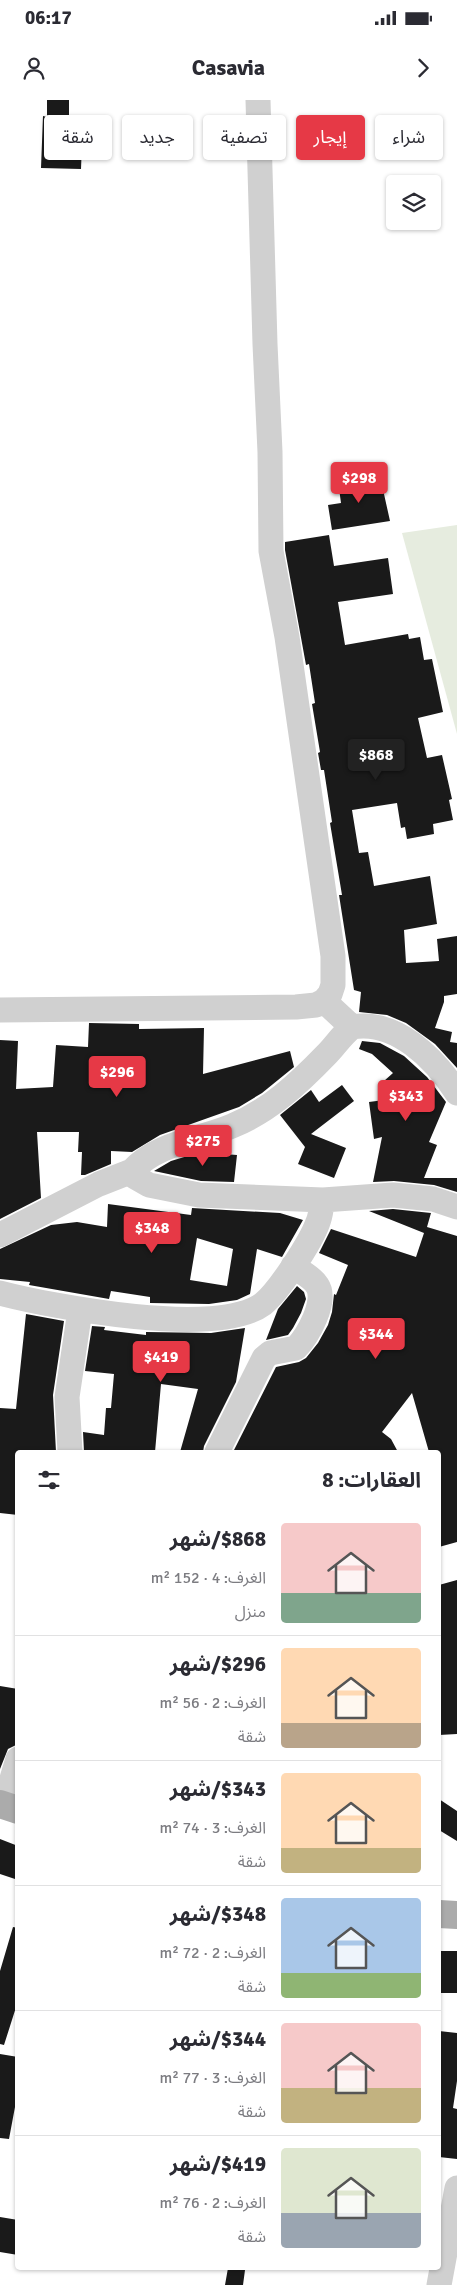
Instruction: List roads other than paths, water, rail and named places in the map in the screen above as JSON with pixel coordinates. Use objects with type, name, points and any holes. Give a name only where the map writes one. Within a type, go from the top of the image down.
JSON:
[{"type":"main road","points":[[441,1914],[457,1915]]},
{"type":"street","points":[[0,1010],[296,1007],[316,1005],[324,1001],[332,985],[333,956],[287,637],[271,551],[270,452],[264,334],[258,100]]},
{"type":"street","points":[[324,1001],[352,1027]]},
{"type":"street","points":[[0,1235],[99,1184],[132,1171],[141,1161],[169,1147],[230,1127],[255,1116],[290,1090],[352,1027],[363,1025],[403,1037],[442,1071],[457,1093]]},
{"type":"street","points":[[132,1171],[135,1177],[149,1185],[199,1195],[323,1200],[393,1195],[433,1199],[457,1207]]},
{"type":"street","points":[[0,1293],[100,1314],[183,1318],[221,1318],[240,1315],[262,1305],[278,1289],[318,1223],[323,1200]]},
{"type":"street","points":[[218,1450],[264,1358],[270,1353],[296,1348],[313,1323],[319,1306],[320,1293],[318,1286],[293,1266]]},
{"type":"street","points":[[70,1450],[67,1397],[80,1310]]},
{"type":"street","points":[[7,1806],[15,1772]]},
{"type":"street","points":[[439,2285],[457,2188]]}]
